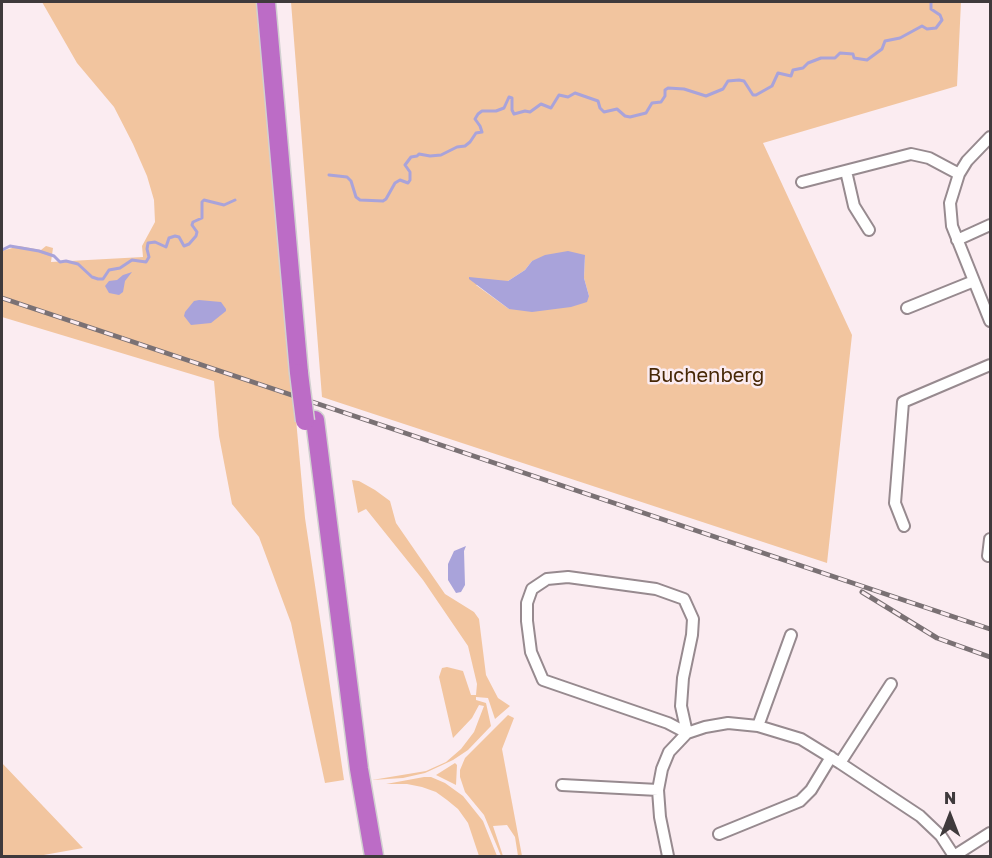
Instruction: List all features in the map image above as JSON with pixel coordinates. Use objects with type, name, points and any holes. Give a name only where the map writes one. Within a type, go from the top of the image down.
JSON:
[{"type":"highway","points":[[266,2],[310,420],[354,770],[362,813],[374,856]]},
{"type":"highway","points":[[276,2],[305,373]]},
{"type":"highway","points":[[362,813],[365,856]]},
{"type":"street","points":[[990,137],[967,161],[959,174],[950,203],[952,226],[990,321]]},
{"type":"street","points":[[802,182],[911,154],[928,158],[959,174]]},
{"type":"street","points":[[846,171],[854,206],[868,230]]},
{"type":"street","points":[[957,240],[990,225]]},
{"type":"street","points":[[907,308],[974,281]]},
{"type":"street","points":[[904,526],[895,503],[903,402],[990,365]]},
{"type":"street","points":[[988,556],[990,539]]},
{"type":"street","points":[[568,577],[656,589],[684,599],[693,619],[683,678],[681,706],[687,733],[668,723],[543,680],[531,652],[527,621],[527,603],[532,589],[547,579],[568,577]]},
{"type":"street","points":[[758,726],[791,635]]},
{"type":"street","points":[[719,834],[800,801],[836,760],[891,684]]},
{"type":"street","points":[[665,856],[658,790],[662,769],[669,752],[687,733],[728,723],[758,726],[801,739],[920,816],[941,836],[954,856],[990,833]]},
{"type":"street","points":[[562,785],[658,790]]},
{"type":"green space","points":[[42,2],[258,2],[305,518],[344,780],[325,783],[291,623],[259,537],[232,504],[219,436],[214,381],[2,317],[2,251],[19,246],[41,250],[46,246],[53,248],[51,262],[143,257],[142,246],[155,222],[154,200],[147,176],[114,107],[77,63]]},
{"type":"green space","name":"Buchenberg","points":[[291,2],[961,2],[957,86],[763,143],[852,335],[827,563],[322,397]],"holes":[[[585,255],[584,278],[589,296],[509,309],[476,285],[508,281],[525,270],[532,261]]]},
{"type":"green space","points":[[352,480],[359,481],[390,501],[396,523],[445,594],[474,612],[479,619],[486,675],[498,698],[510,706],[495,719],[488,698],[476,697],[476,700],[486,703],[491,726],[468,750],[453,760],[425,773],[403,778],[372,780],[426,771],[446,762],[461,749],[474,732],[484,706],[479,705],[472,718],[453,738],[439,677],[442,668],[463,671],[471,695],[476,695],[477,684],[468,646],[423,580],[366,509],[358,513]]},
{"type":"green space","points":[[508,715],[514,718],[502,749],[522,856],[518,856],[515,837],[507,825],[493,826],[503,856],[501,856],[484,815],[465,792],[460,777],[465,758]]},
{"type":"green space","points":[[2,763],[83,848],[38,856],[2,856]]},
{"type":"green space","points":[[455,763],[457,765],[456,785],[436,775]]},
{"type":"green space","points":[[431,777],[445,783],[463,796],[483,821],[497,856],[479,856],[468,823],[458,809],[436,792],[407,784],[386,784]]},
{"type":"shaded area","points":[[568,251],[585,255],[584,278],[589,296],[587,302],[571,307],[532,312],[509,309],[469,279],[469,277],[508,281],[525,270],[532,261],[545,255]]},
{"type":"shaded area","points":[[132,272],[125,281],[123,292],[119,295],[109,293],[105,286],[109,281],[117,280]]},
{"type":"shaded area","points":[[194,301],[221,302],[226,311],[211,323],[191,325],[184,316],[185,312]]},
{"type":"shaded area","points":[[466,546],[464,551],[465,585],[461,592],[456,593],[448,580],[448,564],[454,551]]},
{"type":"waterway","points":[[329,175],[347,177],[351,181],[356,197],[360,200],[383,201],[395,183],[400,180],[408,183],[410,180],[410,172],[405,165],[411,157],[419,154],[441,155],[457,147],[465,146],[476,133],[482,132],[475,119],[478,114],[482,111],[496,111],[504,108],[509,97],[512,98],[514,114],[530,112],[541,104],[551,108],[559,95],[568,97],[575,93],[598,101],[604,112],[617,109],[630,117],[646,113],[652,103],[661,102],[668,88],[684,89],[706,96],[723,89],[728,81],[739,80],[744,81],[753,95],[756,95],[772,86],[778,73],[791,76],[793,70],[803,68],[808,63],[821,58],[835,58],[840,53],[853,54],[854,58],[867,60],[882,49],[885,41],[900,38],[922,26],[927,29],[936,28],[942,20],[940,15],[931,9],[931,2]]},
{"type":"waterway","points":[[2,250],[10,246],[39,251],[54,256],[60,262],[78,264],[92,277],[103,279],[109,270],[120,268],[132,260],[146,262],[149,257],[148,243],[155,242],[166,247],[169,238],[175,236],[179,237],[184,246],[189,244],[196,236],[197,232],[192,225],[193,222],[202,218],[204,200],[224,205],[235,200]]},
{"type":"railway","points":[[2,298],[990,629]]},
{"type":"railway","points":[[862,592],[937,638],[990,657]]}]
